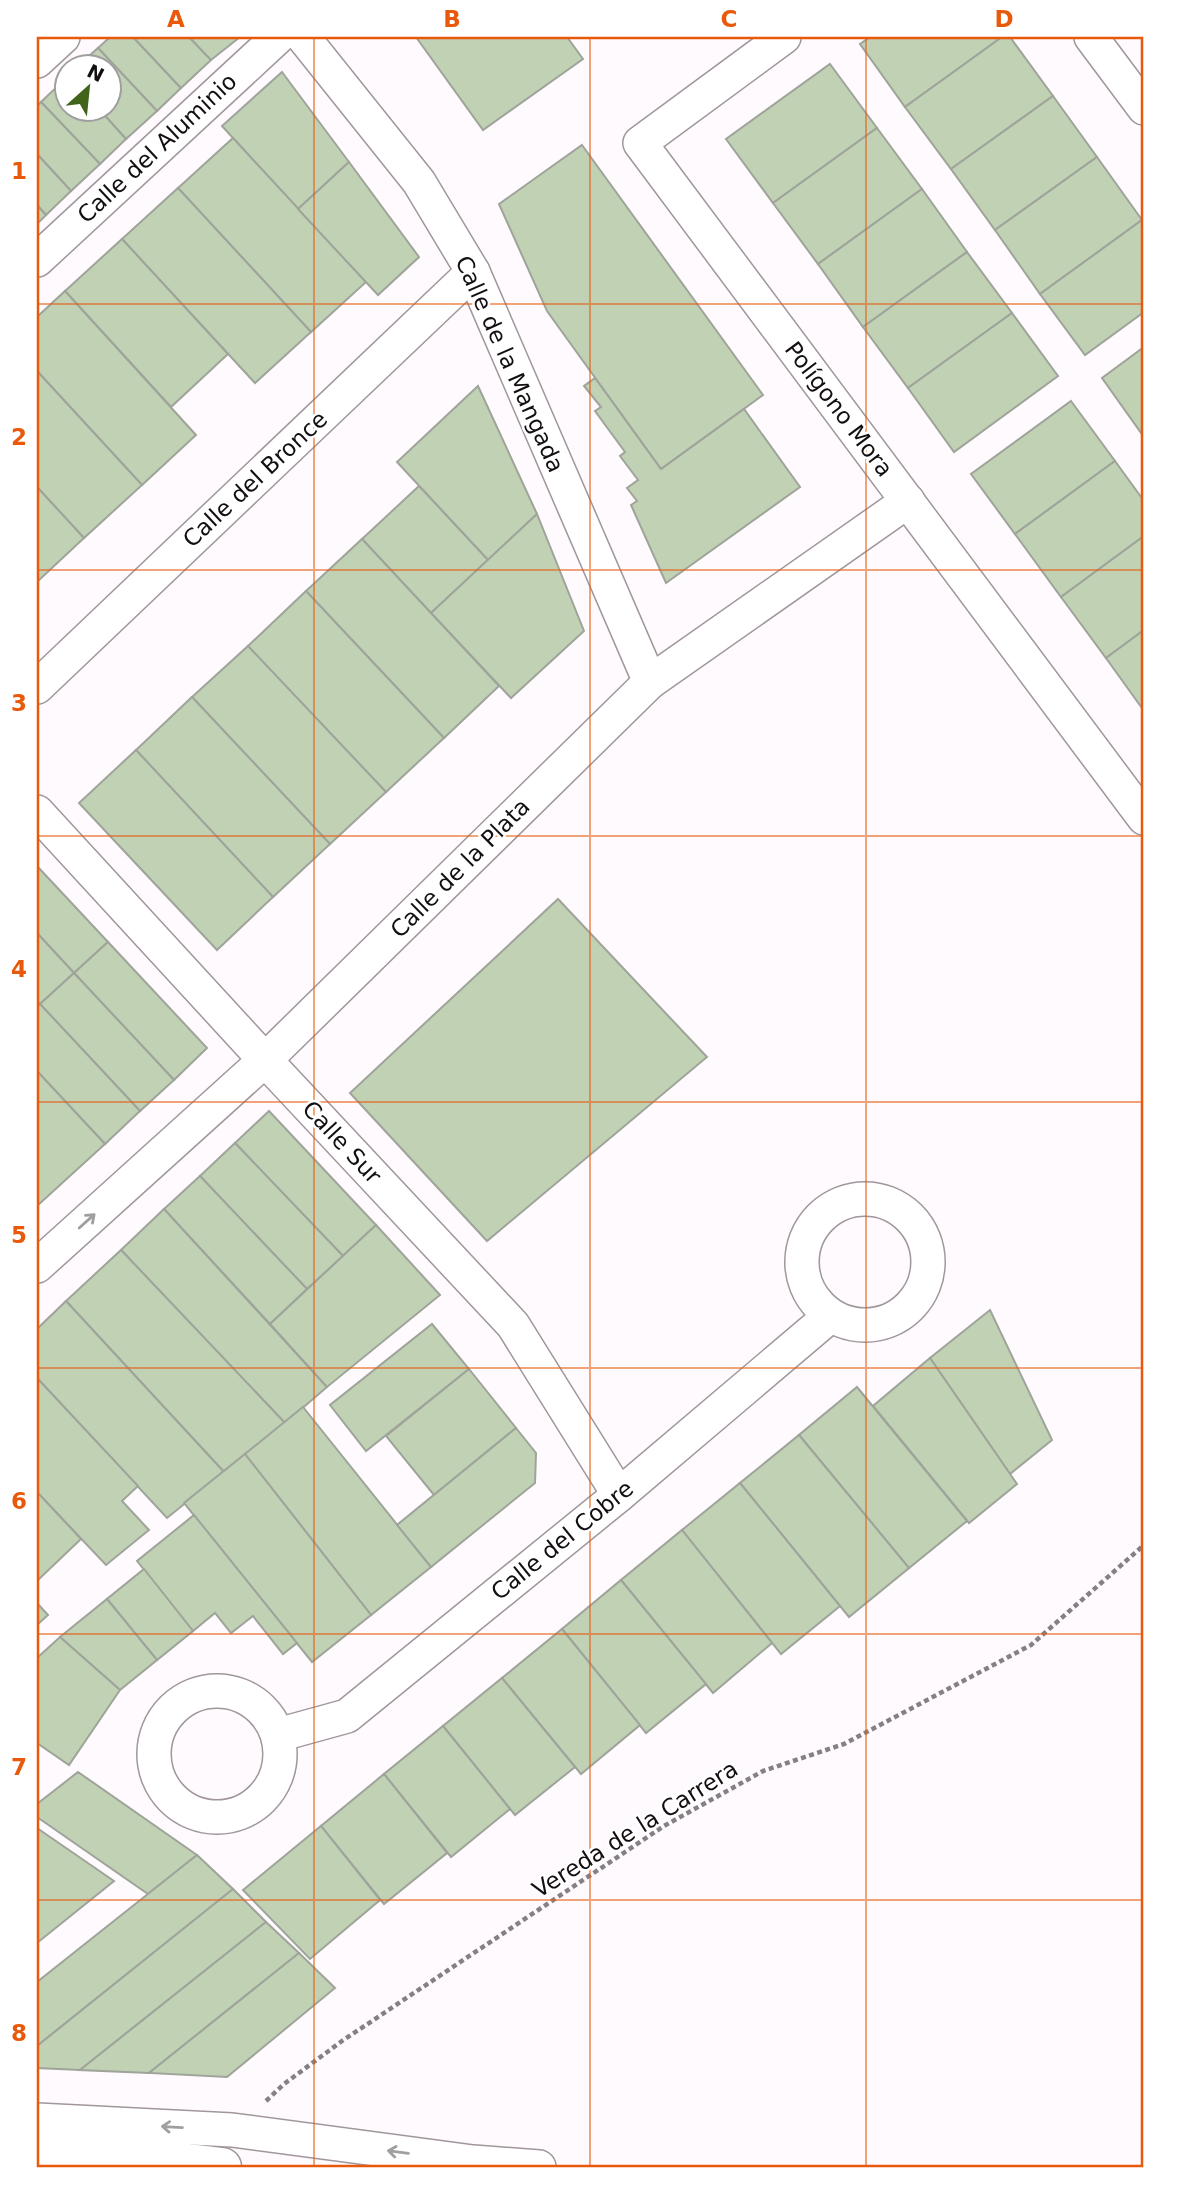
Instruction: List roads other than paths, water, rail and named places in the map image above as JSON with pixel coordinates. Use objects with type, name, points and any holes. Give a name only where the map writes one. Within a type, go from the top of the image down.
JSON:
[{"type":"main road","points":[[37,2153],[146,2158],[222,2167]]},
{"type":"street","points":[[37,61],[63,37]]},
{"type":"street","name":"Calle del Aluminio","points":[[37,260],[278,37]]},
{"type":"street","name":"Calle de la Mangada","points":[[303,37],[419,182],[473,272],[650,682]]},
{"type":"street","name":"Polígono Mora","points":[[784,37],[640,143],[1144,818]]},
{"type":"street","points":[[1091,37],[1144,108]]},
{"type":"street","name":"Calle del Bronce","points":[[37,687],[473,272]]},
{"type":"street","name":"Calle de la Plata","points":[[37,1266],[265,1060],[650,682],[908,501]]},
{"type":"street","name":"Calle Sur","points":[[37,812],[513,1325],[619,1494]]},
{"type":"street","name":"Calle del Cobre","points":[[278,1735],[347,1716],[619,1494],[830,1316]]},
{"type":"street","points":[[37,2120],[232,2130],[460,2160],[539,2167]]}]
